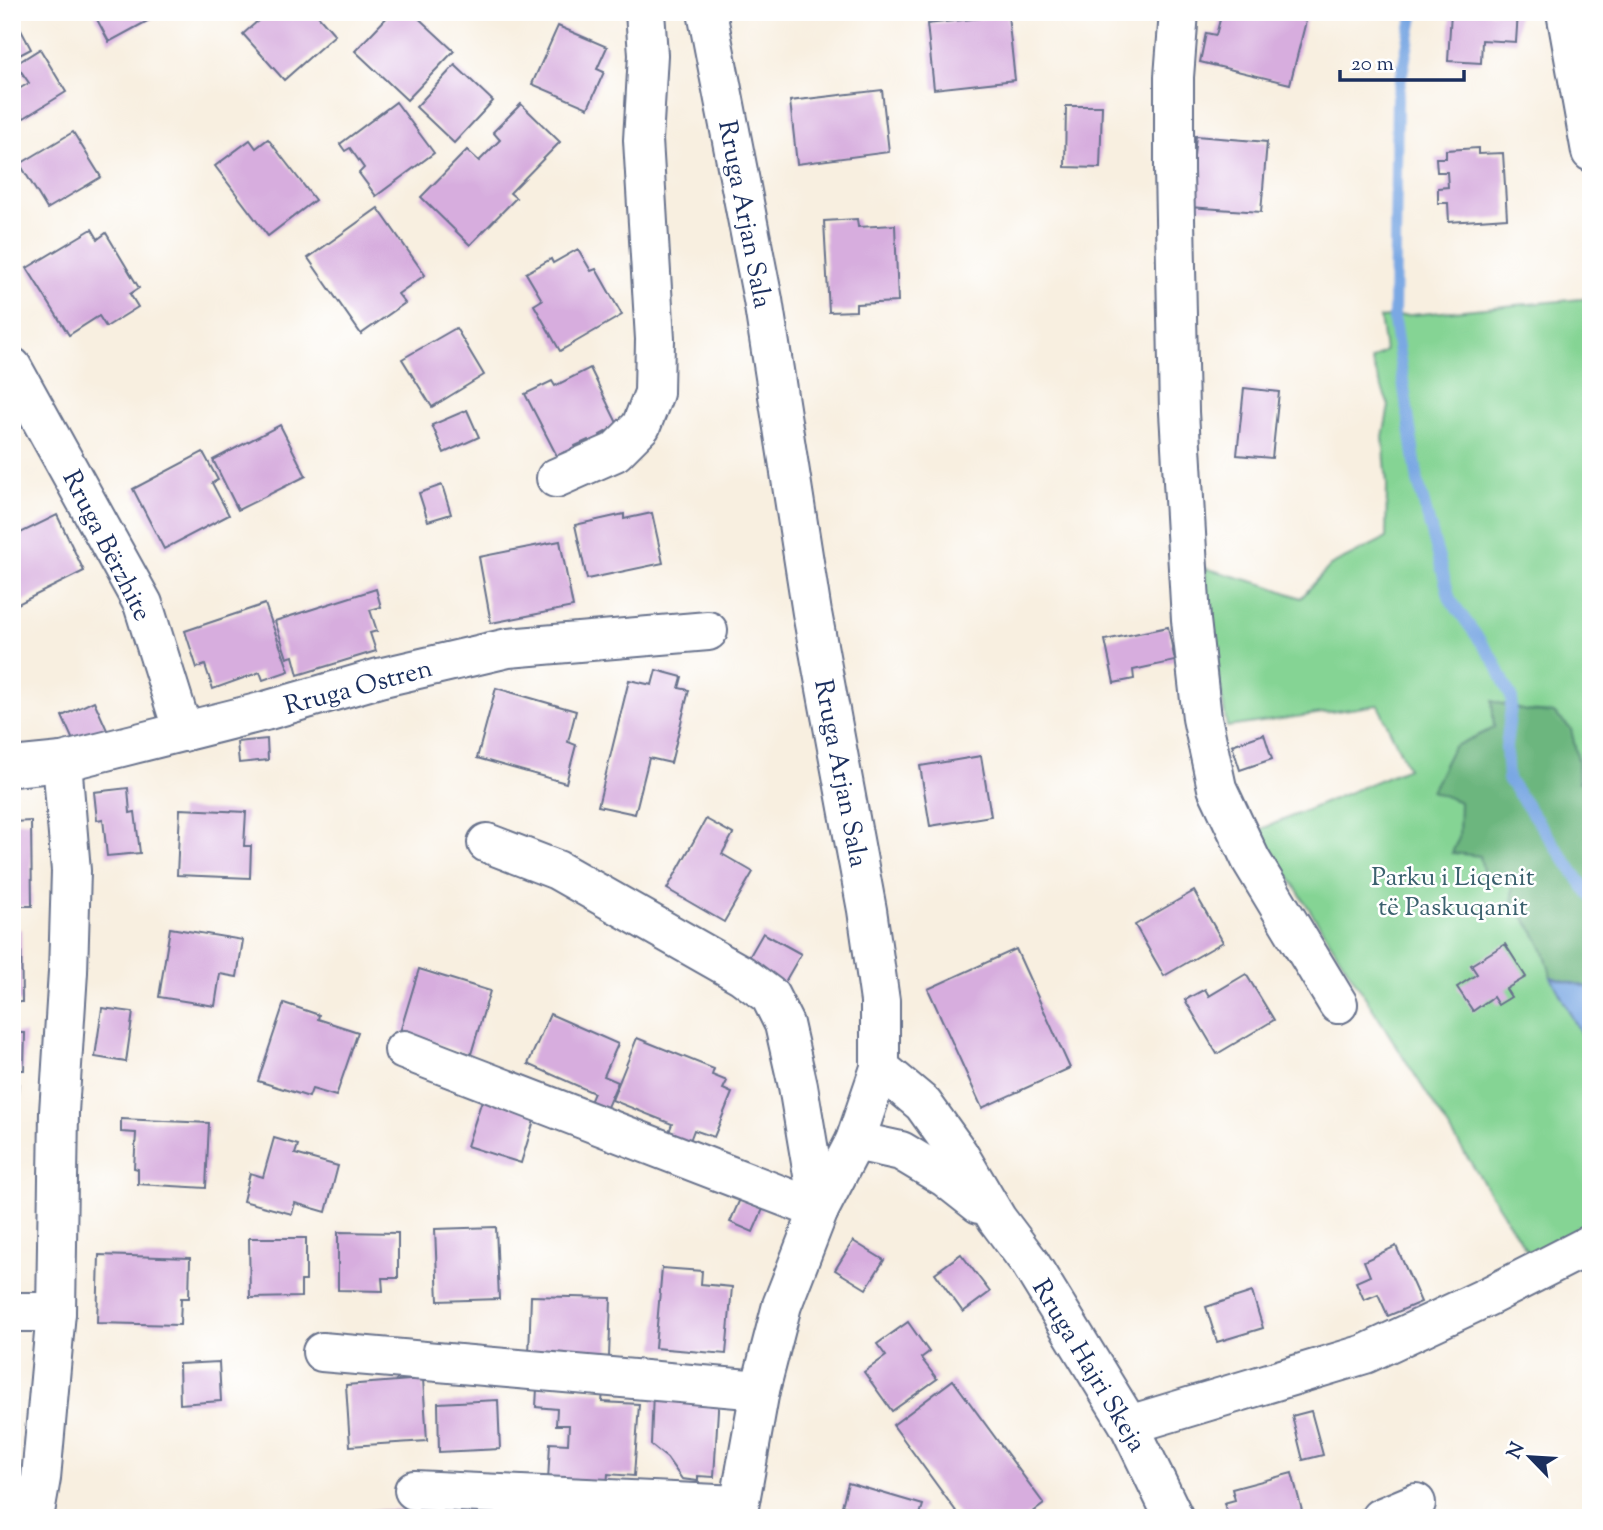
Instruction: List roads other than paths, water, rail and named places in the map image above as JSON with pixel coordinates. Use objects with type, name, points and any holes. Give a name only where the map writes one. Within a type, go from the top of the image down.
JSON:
[{"type":"street","points":[[556,478],[615,452],[641,426],[653,393],[655,339],[643,140],[648,55],[645,12]]},
{"type":"street","points":[[1179,12],[1174,77],[1174,170],[1179,412],[1191,620],[1202,718],[1217,788],[1251,860],[1338,1004]]},
{"type":"street","points":[[1566,12],[1591,152]]},
{"type":"street","name":"Rruga Arjan Sala","points":[[709,13],[763,300],[812,612],[867,910],[880,1001],[880,1068],[855,1142],[819,1210],[782,1305],[760,1390],[738,1511]]},
{"type":"street","name":"Rruga Bërzhite","points":[[12,367],[144,604],[183,732]]},
{"type":"street","name":"Rruga Ostren","points":[[12,767],[62,762],[379,678],[508,648],[708,631]]},
{"type":"street","points":[[34,1518],[27,1475],[56,1312],[59,1112],[71,871],[62,762]]},
{"type":"street","points":[[486,842],[557,870],[742,975],[770,996],[785,1024],[819,1210]]},
{"type":"street","points":[[404,1050],[819,1210]]},
{"type":"street","name":"Rruga Hajri Skeja","points":[[880,1068],[923,1104],[958,1153],[997,1219],[1030,1263],[1129,1425],[1174,1518]]},
{"type":"street","name":"Rruga Hajri Skeja","points":[[855,1142],[901,1151],[946,1178],[997,1219]]},
{"type":"street","points":[[1129,1425],[1365,1354],[1591,1244]]},
{"type":"street","points":[[12,1312],[56,1312]]},
{"type":"street","points":[[322,1352],[760,1390]]},
{"type":"street","points":[[414,1490],[738,1511]]},
{"type":"street","points":[[1380,1518],[1416,1503]]},
{"type":"water","points":[[1551,977],[1591,988],[1591,1053]]},
{"type":"waterway","points":[[1414,12],[1397,99],[1394,320],[1418,482],[1450,599],[1494,660],[1512,699],[1506,747],[1508,779],[1591,897]]},
{"type":"park label","name":"Parku i Liqenit të Paskuqanit","points":[[1453,891]]}]
